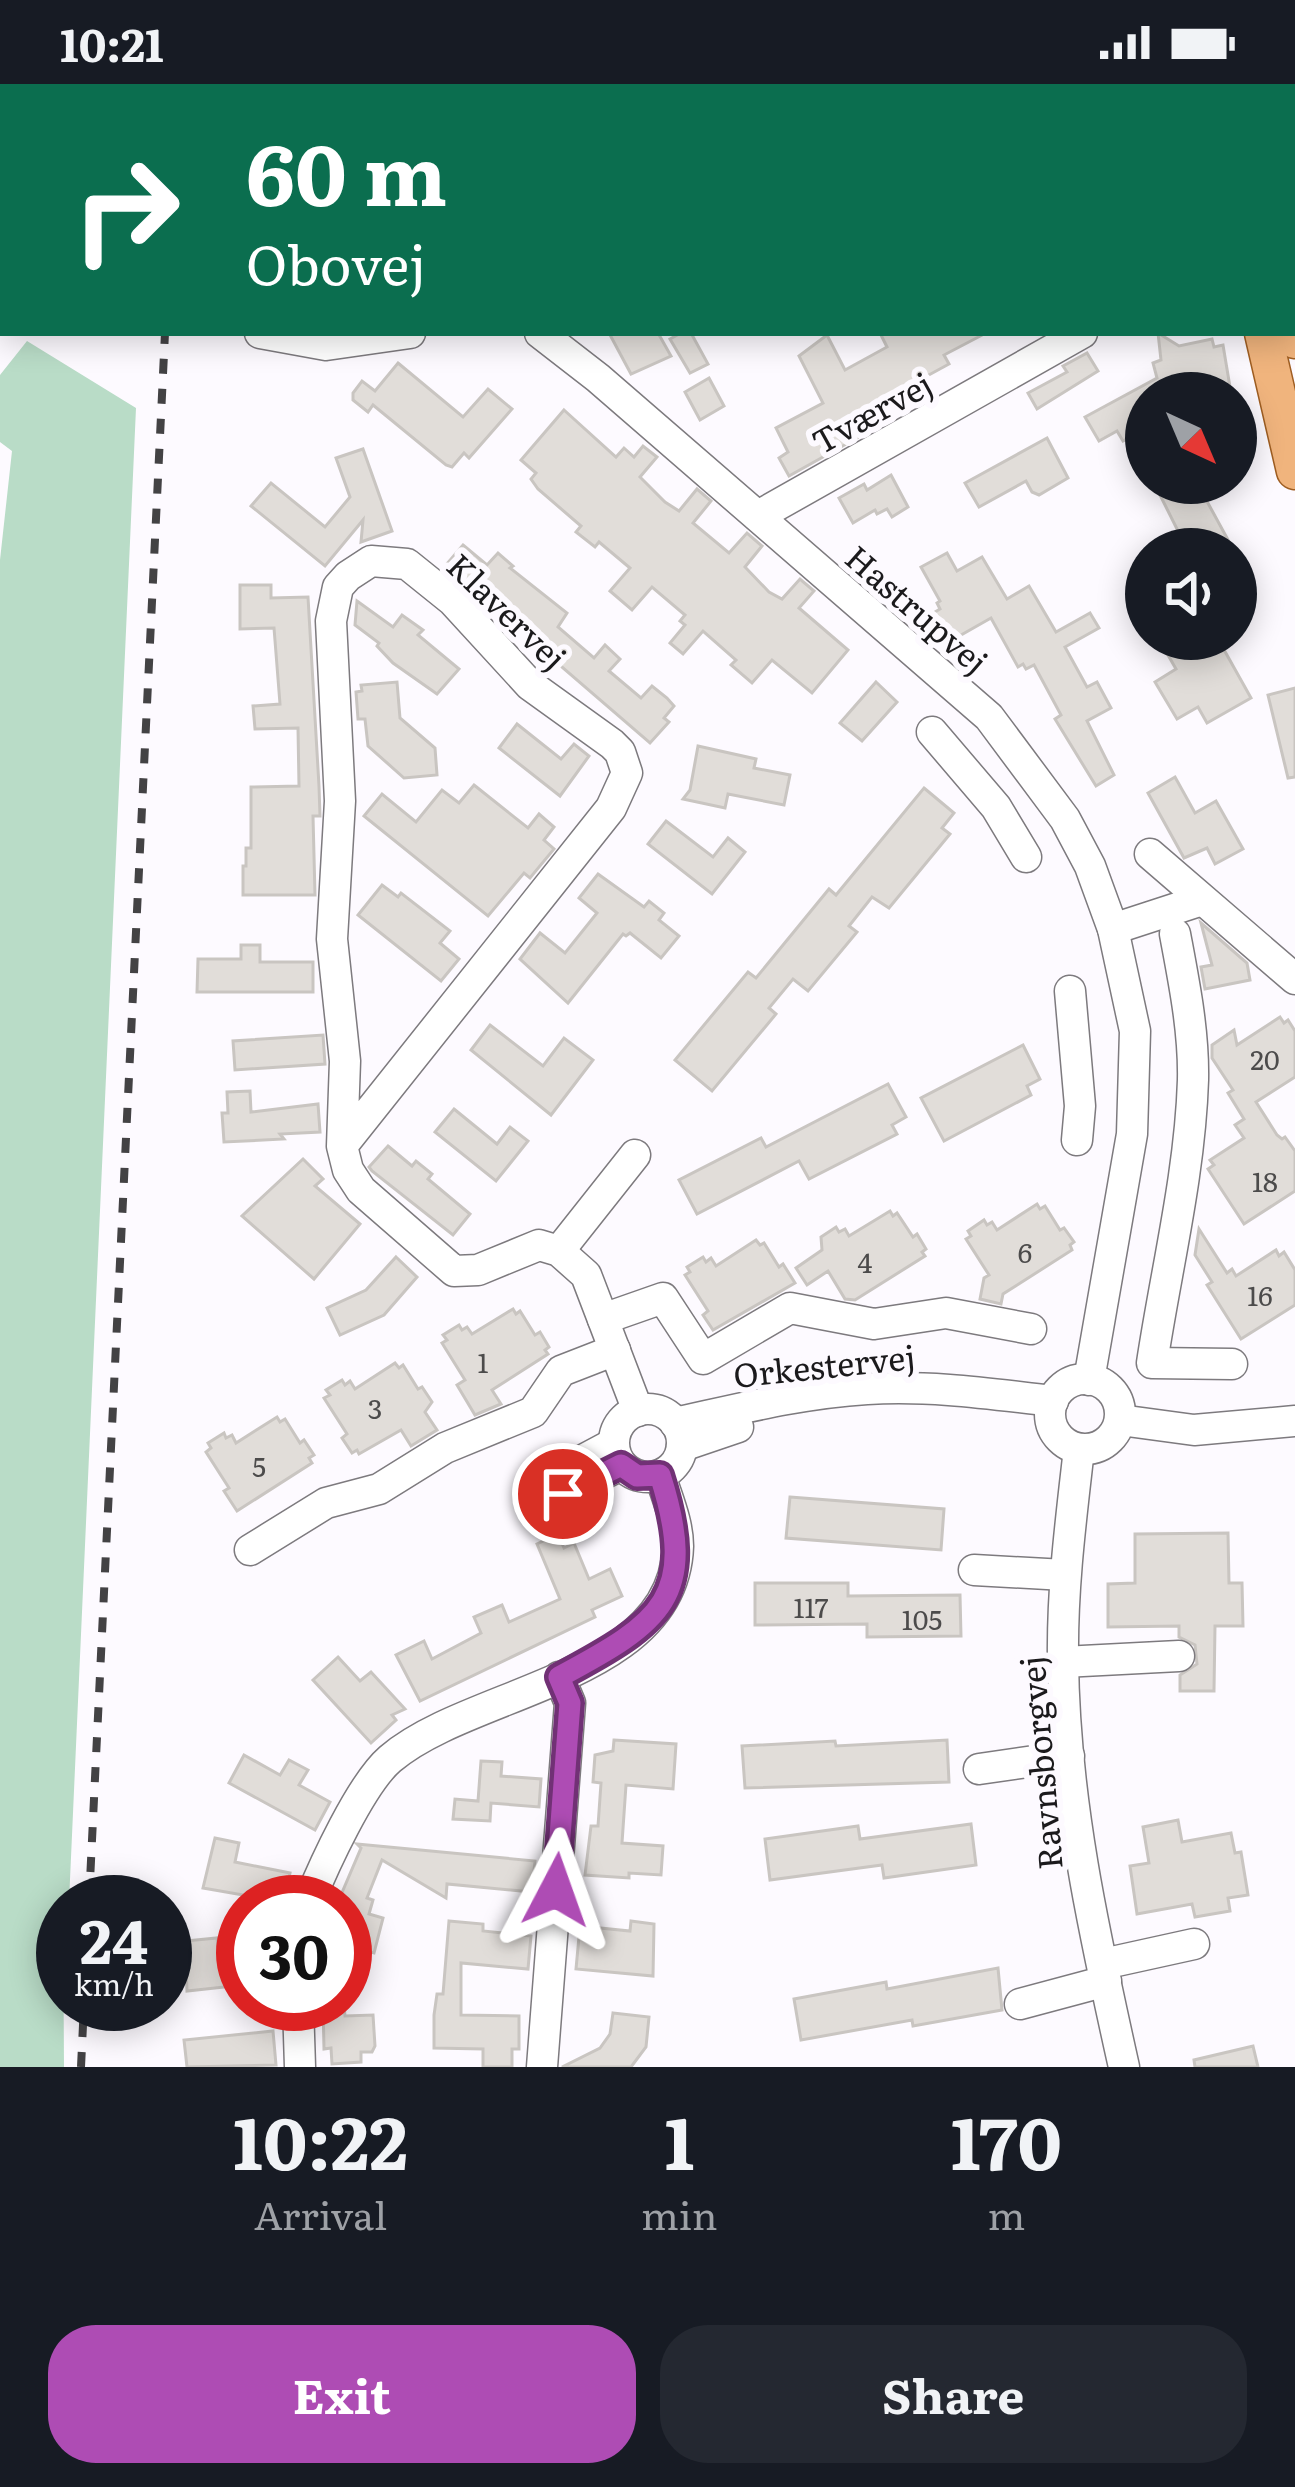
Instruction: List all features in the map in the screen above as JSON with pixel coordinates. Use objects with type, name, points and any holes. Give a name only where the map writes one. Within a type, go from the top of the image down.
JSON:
[{"type":"main road","points":[[1264,336],[1295,470]]},
{"type":"street","points":[[276,336],[326,345],[389,336]]},
{"type":"street","name":"Hastrupvej","points":[[544,336],[758,516],[1002,731],[1066,819],[1113,928]]},
{"type":"street","name":"Tværvej","points":[[758,516],[1077,336]]},
{"type":"street","name":"Klavervej","points":[[383,559],[407,564],[453,601],[530,685],[612,744],[627,772],[611,808],[342,1146],[345,1061],[332,940],[340,801],[331,621],[338,587],[360,566],[383,559]]},
{"type":"street","points":[[963,767],[1002,731]]},
{"type":"street","points":[[932,732],[996,807],[1026,857]]},
{"type":"street","points":[[1150,854],[1295,979]]},
{"type":"street","points":[[1089,1380],[1132,1134],[1135,1031],[1113,928],[1202,900]]},
{"type":"street","points":[[1175,934],[1187,997],[1193,1078],[1185,1166],[1152,1364],[1232,1364]]},
{"type":"street","points":[[1070,991],[1078,1064],[1076,1140]]},
{"type":"street","points":[[1078,1064],[1134,1067]]},
{"type":"street","points":[[342,1146],[348,1171],[361,1190],[454,1271],[478,1270],[539,1245],[559,1250],[586,1275],[638,1411]]},
{"type":"street","points":[[559,1250],[635,1155]]},
{"type":"street","points":[[1115,1228],[1171,1238]]},
{"type":"street","points":[[603,1319],[663,1298],[704,1359],[790,1308],[874,1324],[946,1313],[1031,1329]]},
{"type":"street","points":[[250,1550],[326,1503],[379,1489],[445,1448],[533,1412],[560,1371],[615,1350]]},
{"type":"street","points":[[1089,1380],[1106,1386],[1115,1396],[1120,1420],[1104,1444],[1079,1449],[1060,1438],[1052,1411],[1067,1385],[1089,1380]]},
{"type":"street","name":"Orkestervej","points":[[678,1435],[799,1396],[869,1389],[942,1388],[1052,1411]]},
{"type":"street","points":[[638,1411],[656,1411],[678,1435],[676,1462],[660,1475],[637,1476],[617,1455],[622,1421],[638,1411]]},
{"type":"street","points":[[1120,1420],[1194,1430],[1295,1421]]},
{"type":"street","name":"Ravnsborgvej","points":[[1079,1449],[1065,1575],[1063,1662],[1082,1866],[1124,2067]]},
{"type":"street","points":[[558,1485],[617,1455]]},
{"type":"street","points":[[319,1875],[386,1762],[410,1744],[559,1677],[621,1644],[645,1625],[674,1577],[678,1544],[660,1475]]},
{"type":"street","points":[[974,1570],[1065,1575]]},
{"type":"street","points":[[1063,1662],[1179,1656]]},
{"type":"street","points":[[542,2067],[570,1703],[559,1677]]},
{"type":"street","points":[[979,1768],[1070,1756]]},
{"type":"street","points":[[1020,2004],[1194,1944]]},
{"type":"street","points":[[299,2031],[300,2067]]},
{"type":"green space","points":[[27,341],[136,408],[70,1875],[36,1875],[36,2031],[64,2031],[64,2067],[0,2067],[0,560],[12,451],[0,442],[0,375]]},
{"type":"building","points":[[611,336],[660,336],[671,356],[631,374]]},
{"type":"building","points":[[693,336],[708,364],[690,373],[670,339]]},
{"type":"building","points":[[828,336],[845,370],[887,347],[882,336],[980,336],[944,355],[949,364],[894,394],[901,406],[854,432],[857,438],[789,476],[779,458],[788,452],[776,428],[823,403],[799,356]]},
{"type":"building","points":[[1158,336],[1179,346],[1212,339],[1214,347],[1223,345],[1228,372],[1155,372],[1153,363],[1161,360]]},
{"type":"building","points":[[1087,353],[1098,371],[1037,409],[1028,393],[1067,372],[1063,366]]},
{"type":"building","points":[[398,363],[463,417],[488,389],[512,409],[469,458],[464,453],[452,467],[446,465],[373,405],[368,412],[353,400],[362,381],[375,391]]},
{"type":"building","points":[[709,378],[724,406],[700,420],[685,392]]},
{"type":"building","points":[[1125,395],[1125,440],[1117,431],[1099,441],[1085,417]]},
{"type":"building","points":[[564,410],[616,457],[624,448],[634,457],[643,446],[657,457],[640,477],[679,511],[697,489],[711,501],[693,523],[729,553],[747,533],[762,546],[745,567],[769,592],[782,599],[800,579],[814,591],[799,608],[848,650],[812,693],[772,660],[752,683],[731,665],[736,660],[703,631],[683,654],[670,643],[685,625],[680,621],[685,615],[652,587],[632,610],[610,591],[630,568],[599,542],[595,547],[576,532],[581,526],[538,489],[531,479],[536,473],[521,460]]},
{"type":"building","points":[[1047,438],[1068,478],[1039,495],[1026,481],[979,507],[965,483]]},
{"type":"building","points":[[363,449],[392,531],[361,542],[363,520],[325,566],[251,506],[271,483],[325,527],[350,497],[336,458]]},
{"type":"building","points":[[891,475],[908,507],[892,517],[887,509],[877,514],[875,510],[853,523],[839,498],[864,484],[867,490]]},
{"type":"building","points":[[1164,504],[1208,504],[1222,528],[1176,528]]},
{"type":"building","points":[[463,545],[487,565],[498,553],[567,613],[558,627],[594,658],[605,645],[620,659],[609,671],[641,698],[652,686],[667,698],[674,706],[664,718],[669,722],[650,743],[445,566]]},
{"type":"building","points":[[947,553],[957,571],[982,557],[1007,599],[1029,586],[1056,632],[1090,613],[1099,628],[1065,647],[1087,687],[1097,682],[1111,708],[1087,721],[1114,775],[1096,786],[1055,719],[1061,715],[1034,665],[1018,667],[991,618],[947,643],[930,615],[940,609],[940,601],[921,567]]},
{"type":"building","points":[[240,585],[271,585],[271,598],[308,597],[320,816],[313,816],[315,895],[243,895],[246,848],[251,848],[251,787],[299,786],[298,728],[255,729],[253,706],[280,704],[274,628],[240,629]]},
{"type":"building","points":[[357,601],[393,627],[402,615],[459,669],[437,694],[393,663],[379,643],[355,625]]},
{"type":"building","points":[[1171,660],[1230,660],[1251,698],[1207,723],[1198,707],[1177,719],[1155,682],[1176,669]]},
{"type":"building","points":[[397,682],[400,718],[435,748],[437,775],[404,778],[368,746],[365,719],[358,719],[356,692],[362,691],[361,685]]},
{"type":"building","points":[[876,682],[897,702],[862,741],[840,723]]},
{"type":"building","points":[[1295,688],[1295,777],[1288,778],[1268,695]]},
{"type":"building","points":[[517,724],[561,759],[574,744],[589,756],[560,796],[499,748]]},
{"type":"building","points":[[698,746],[756,759],[754,768],[790,775],[784,805],[728,794],[725,808],[683,799],[690,790]]},
{"type":"building","points":[[1175,777],[1195,813],[1216,801],[1243,849],[1215,864],[1207,848],[1184,858],[1148,793]]},
{"type":"building","points":[[474,785],[528,828],[539,814],[554,827],[544,840],[554,849],[530,878],[524,873],[488,916],[364,816],[382,794],[416,822],[442,790],[459,803]]},
{"type":"building","points":[[924,788],[954,813],[942,828],[950,834],[889,908],[872,897],[849,926],[857,932],[808,991],[793,979],[769,1008],[776,1014],[712,1091],[675,1060],[748,972],[756,978],[829,889],[836,895]]},
{"type":"building","points":[[666,821],[713,857],[728,838],[745,852],[712,894],[648,844]]},
{"type":"building","points":[[598,874],[644,907],[649,901],[664,913],[659,920],[679,936],[661,958],[630,933],[623,934],[568,1003],[520,959],[540,933],[565,953],[597,913],[579,898]]},
{"type":"building","points":[[382,885],[398,897],[401,893],[450,931],[440,943],[459,959],[441,981],[358,915]]},
{"type":"building","points":[[1201,923],[1247,963],[1250,980],[1205,989],[1201,967],[1212,965]]},
{"type":"building","points":[[241,945],[260,945],[260,962],[313,962],[313,992],[197,992],[198,959],[241,959]]},
{"type":"building","points":[[1280,1017],[1295,1031],[1295,1077],[1256,1102],[1277,1135],[1285,1137],[1295,1151],[1295,1191],[1244,1224],[1208,1169],[1214,1165],[1210,1160],[1244,1138],[1235,1125],[1244,1119],[1228,1093],[1233,1090],[1212,1058],[1212,1045],[1234,1030],[1237,1045]]},
{"type":"building","points":[[490,1025],[543,1066],[564,1038],[593,1060],[551,1115],[471,1050]]},
{"type":"building","points":[[323,1035],[325,1064],[235,1070],[233,1041]]},
{"type":"building","points":[[1023,1045],[1040,1079],[1027,1086],[1031,1095],[944,1141],[921,1098]]},
{"type":"building","points":[[888,1084],[906,1117],[892,1125],[897,1134],[809,1179],[799,1161],[697,1214],[679,1180],[761,1138],[766,1147]]},
{"type":"building","points":[[250,1091],[251,1112],[318,1104],[320,1132],[224,1142],[222,1113],[228,1113],[227,1092]]},
{"type":"building","points":[[454,1109],[497,1144],[510,1127],[528,1141],[496,1181],[435,1132]]},
{"type":"building","points":[[388,1146],[412,1166],[416,1161],[432,1174],[428,1179],[470,1214],[453,1235],[369,1167]]},
{"type":"building","points":[[303,1159],[323,1179],[315,1186],[360,1224],[314,1279],[242,1216]]},
{"type":"building","points":[[1037,1204],[1040,1209],[1045,1206],[1060,1230],[1064,1228],[1074,1242],[1072,1250],[1003,1294],[1001,1304],[980,1299],[984,1278],[989,1275],[966,1239],[971,1236],[968,1231],[984,1220],[997,1230]]},
{"type":"building","points":[[890,1211],[893,1216],[897,1213],[913,1237],[917,1234],[925,1256],[855,1300],[845,1299],[828,1271],[807,1285],[796,1268],[822,1250],[821,1237],[836,1227],[849,1236]]},
{"type":"building","points":[[1199,1229],[1227,1273],[1232,1269],[1236,1276],[1276,1250],[1279,1256],[1284,1252],[1295,1270],[1295,1305],[1241,1339],[1207,1285],[1212,1282],[1195,1255]]},
{"type":"building","points":[[756,1240],[764,1243],[795,1283],[713,1330],[703,1315],[708,1311],[685,1275],[690,1272],[687,1267],[703,1257],[706,1262],[711,1258],[716,1266]]},
{"type":"building","points":[[396,1257],[417,1277],[384,1315],[340,1335],[327,1308],[366,1290]]},
{"type":"building","points":[[513,1309],[516,1314],[520,1311],[535,1335],[540,1332],[548,1354],[492,1390],[501,1404],[475,1415],[457,1385],[465,1380],[442,1343],[447,1340],[443,1335],[459,1325],[472,1334]]},
{"type":"building","points":[[395,1363],[399,1368],[403,1365],[432,1402],[425,1412],[437,1430],[411,1446],[401,1430],[359,1454],[357,1450],[352,1453],[342,1438],[347,1434],[324,1398],[330,1395],[326,1390],[342,1380],[345,1385],[350,1381],[355,1389]]},
{"type":"building","points":[[277,1417],[280,1422],[285,1419],[300,1443],[304,1440],[314,1455],[309,1458],[312,1463],[237,1511],[224,1491],[229,1488],[206,1452],[211,1448],[208,1443],[224,1433],[236,1443]]},
{"type":"building","points":[[790,1497],[944,1509],[941,1550],[786,1538]]},
{"type":"building","points":[[1228,1533],[1229,1583],[1242,1583],[1243,1626],[1215,1626],[1214,1691],[1180,1691],[1180,1675],[1197,1664],[1195,1645],[1179,1637],[1179,1626],[1108,1627],[1108,1584],[1135,1583],[1135,1534]]},
{"type":"building","points":[[558,1534],[564,1548],[574,1543],[589,1579],[610,1569],[622,1596],[592,1610],[595,1617],[420,1701],[396,1655],[424,1641],[432,1659],[481,1633],[474,1617],[502,1605],[509,1622],[560,1599],[537,1544]]},
{"type":"building","points":[[755,1583],[848,1583],[848,1596],[960,1595],[961,1636],[867,1637],[867,1624],[755,1625]]},
{"type":"building","points":[[338,1657],[360,1681],[371,1672],[405,1709],[392,1715],[396,1720],[371,1743],[313,1680]]},
{"type":"building","points":[[614,1740],[676,1744],[673,1789],[626,1785],[622,1843],[663,1846],[661,1875],[585,1875],[591,1826],[598,1826],[601,1783],[593,1782],[595,1755],[613,1751]]},
{"type":"building","points":[[947,1740],[949,1782],[745,1788],[742,1746]]},
{"type":"building","points":[[244,1755],[280,1775],[289,1760],[308,1770],[299,1785],[330,1802],[315,1830],[229,1783]]},
{"type":"building","points":[[481,1761],[502,1762],[501,1776],[541,1779],[539,1807],[491,1803],[490,1821],[453,1819],[455,1799],[478,1801]]},
{"type":"building","points":[[1178,1820],[1182,1842],[1231,1833],[1235,1853],[1241,1852],[1248,1895],[1228,1898],[1230,1911],[1195,1917],[1192,1904],[1137,1914],[1130,1866],[1149,1863],[1143,1827]]},
{"type":"building","points":[[971,1824],[976,1865],[884,1878],[882,1865],[770,1880],[765,1839],[858,1826],[860,1839]]},
{"type":"building","points":[[215,1838],[239,1843],[235,1862],[290,1873],[216,1875],[216,1890],[203,1888]]},
{"type":"building","points":[[357,1844],[535,1861],[532,1892],[447,1884],[446,1898],[382,1860],[372,1885],[372,1875],[350,1875],[361,1848]]},
{"type":"building","points":[[372,1915],[383,1918],[372,1952]]},
{"type":"building","points":[[449,1921],[483,1924],[483,1931],[531,1936],[528,1969],[461,1963],[461,2015],[519,2016],[519,2049],[512,2049],[512,2067],[483,2067],[483,2049],[434,2048],[434,2015],[437,1994],[443,1994]]},
{"type":"building","points":[[631,1921],[654,1924],[653,1976],[576,1969],[580,1926],[630,1931]]},
{"type":"building","points":[[216,1938],[216,1988],[192,1990],[192,1940]]},
{"type":"building","points":[[998,1968],[1002,2010],[801,2040],[794,1999],[886,1982],[887,1989]]},
{"type":"building","points":[[613,2013],[649,2017],[646,2047],[631,2067],[562,2067],[600,2048],[610,2034]]},
{"type":"building","points":[[373,2015],[375,2046],[372,2052],[361,2052],[361,2062],[332,2064],[331,2048],[324,2049],[324,2031],[372,2031]]},
{"type":"building","points":[[273,2031],[276,2065],[187,2067],[184,2040]]},
{"type":"building","points":[[1253,2046],[1258,2067],[1195,2067],[1194,2060]]},
{"type":"railway","points":[[90,1875],[165,336]]},
{"type":"railway","points":[[81,2067],[83,2031]]},
{"type":"route","points":[[556,1890],[570,1703],[559,1677],[621,1644],[645,1625],[674,1577],[678,1544],[660,1475],[637,1476],[621,1465],[563,1494]]}]
